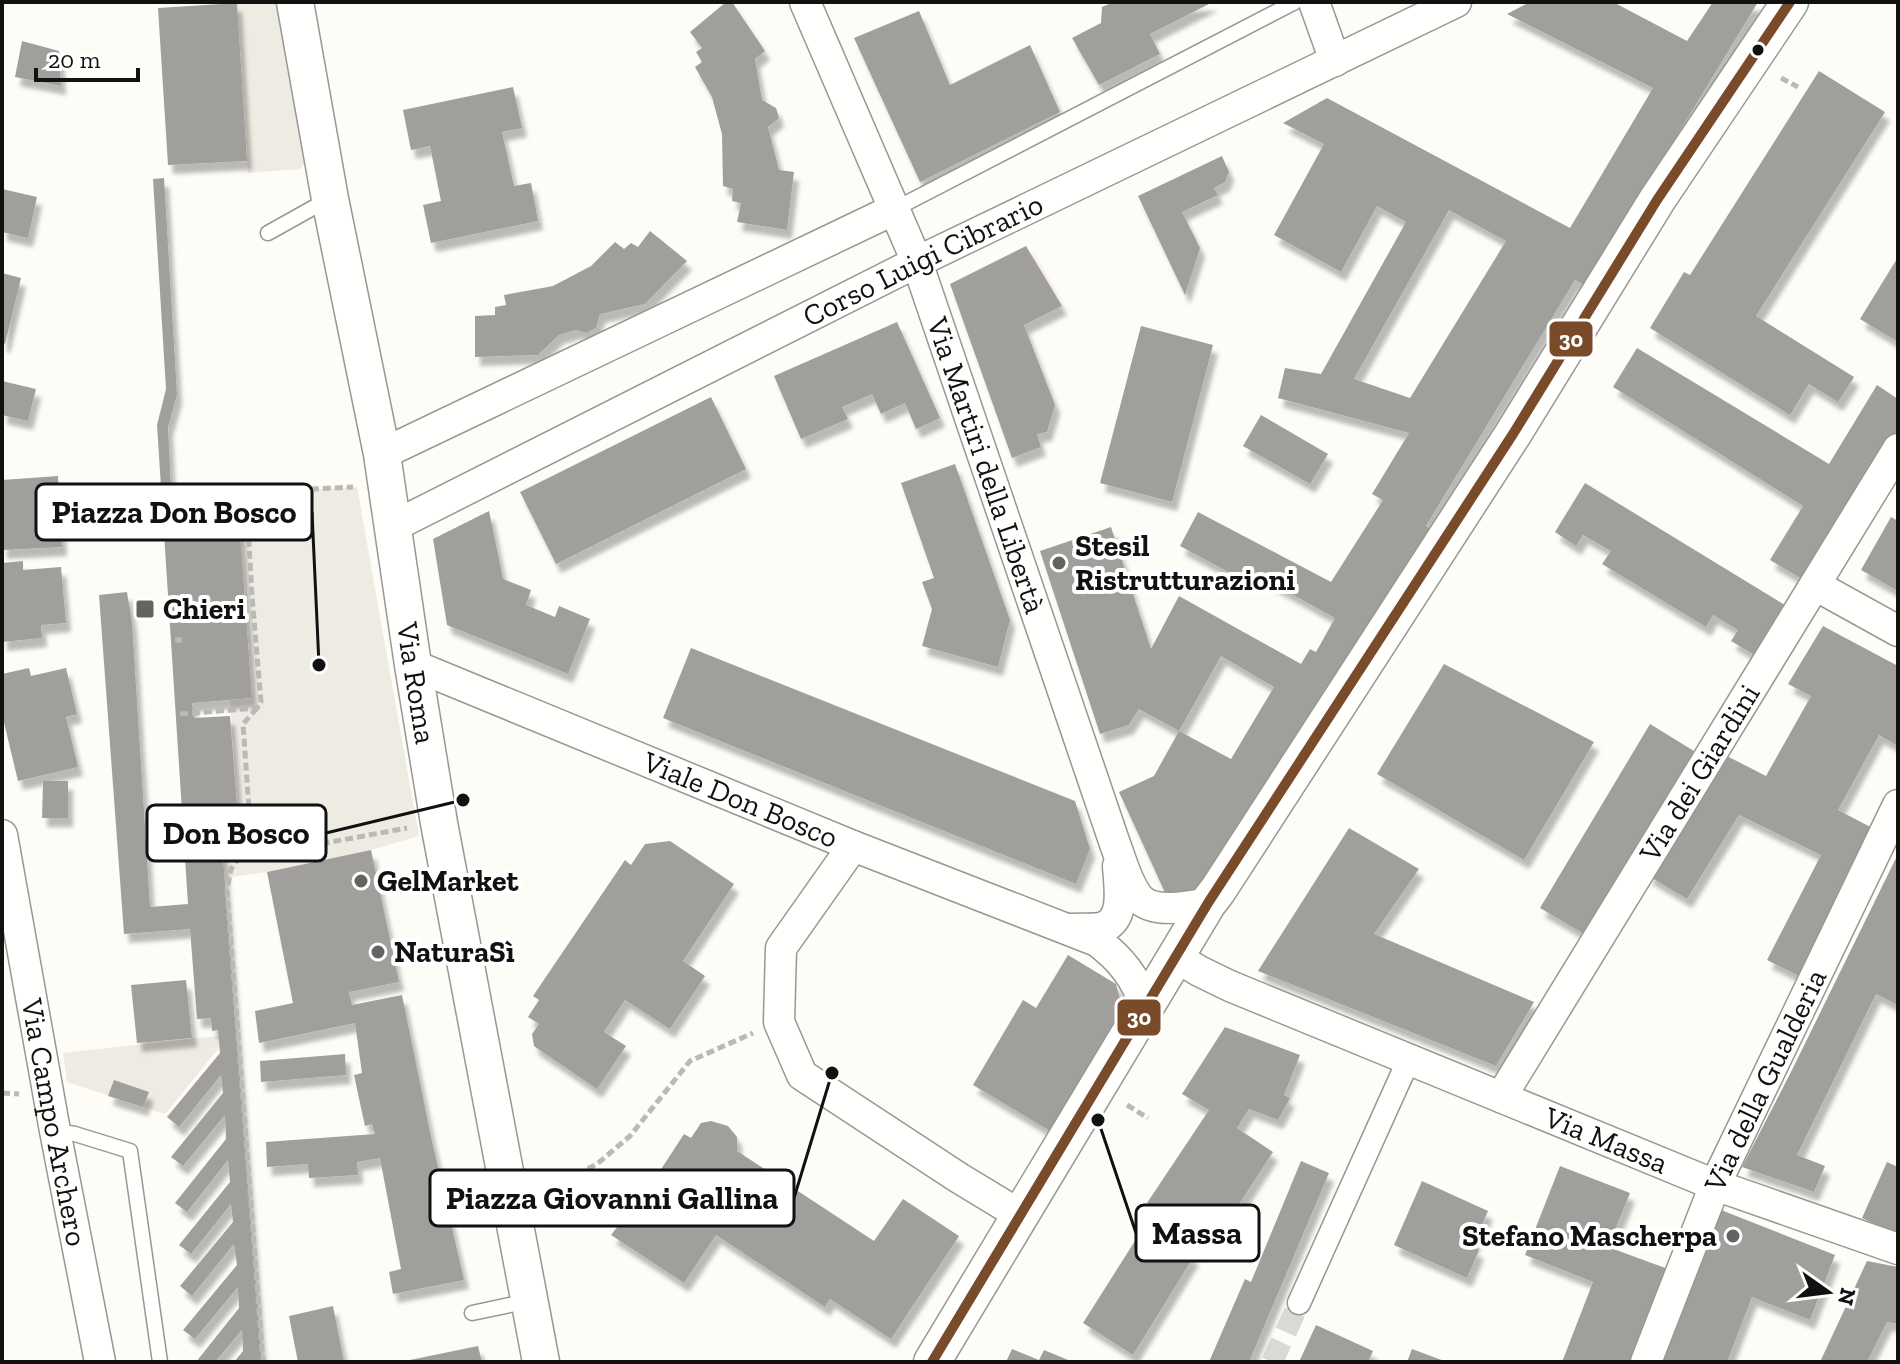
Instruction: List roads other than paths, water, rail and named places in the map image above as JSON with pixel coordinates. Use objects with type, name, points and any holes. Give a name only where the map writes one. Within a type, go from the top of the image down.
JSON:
[{"type":"street","name":"Via Roma","points":[[295,2],[330,199],[382,454],[439,823],[541,1362]]},
{"type":"street","name":"Via Martiri della Libertà","points":[[805,2],[917,262],[1115,844]]},
{"type":"street","points":[[1314,2],[1335,61]]},
{"type":"street","name":"Corso Luigi Cibrario","points":[[394,526],[917,262],[1456,2]]},
{"type":"street","points":[[932,1362],[1208,903],[1513,434],[1657,200],[1790,2]]},
{"type":"street","name":"Corso Luigi Cibrario","points":[[382,454],[895,209]]},
{"type":"street","name":"Via dei Giardini","points":[[1501,1097],[1898,449]]},
{"type":"street","points":[[1815,585],[1898,631]]},
{"type":"street","name":"Viale Don Bosco","points":[[413,665],[853,846],[1097,941],[1131,973],[1145,1006]]},
{"type":"street","name":"Via della Gualderia","points":[[1646,1362],[1715,1185],[1898,805]]},
{"type":"street","name":"Via Campo Archero","points":[[2,835],[100,1362]]},
{"type":"street","points":[[1115,844],[1141,901],[1172,908],[1208,903]]},
{"type":"street","name":"Viale Don Bosco","points":[[1069,929],[1103,927],[1115,919],[1119,909],[1115,844]]},
{"type":"street","points":[[853,846],[781,948],[779,1022],[802,1075],[1020,1215]]},
{"type":"street","name":"Via Massa","points":[[1176,957],[1230,986],[1715,1185],[1898,1249]]},
{"type":"street","points":[[1299,1303],[1409,1059]]},
{"type":"lane","points":[[895,209],[1295,2]]},
{"type":"lane","points":[[268,233],[330,199]]},
{"type":"lane","points":[[55,1131],[130,1151],[160,1362]]},
{"type":"lane","points":[[472,1313],[529,1301]]},
{"type":"tunnel","points":[[1272,1362],[1299,1303]]},
{"type":"place","name":"Stesil Ristrutturazioni","points":[[1059,563]]},
{"type":"place","name":"Chieri","points":[[145,609]]},
{"type":"place","name":"Piazza Don Bosco","points":[[319,665]]},
{"type":"place","name":"Don Bosco","points":[[463,800]]},
{"type":"place","name":"GelMarket","points":[[361,881]]},
{"type":"place","name":"NaturaSì","points":[[378,952]]},
{"type":"place","name":"Piazza Giovanni Gallina","points":[[832,1073]]},
{"type":"place","name":"Massa","points":[[1098,1120]]},
{"type":"place","name":"Stefano Mascherpa","points":[[1733,1236]]}]
